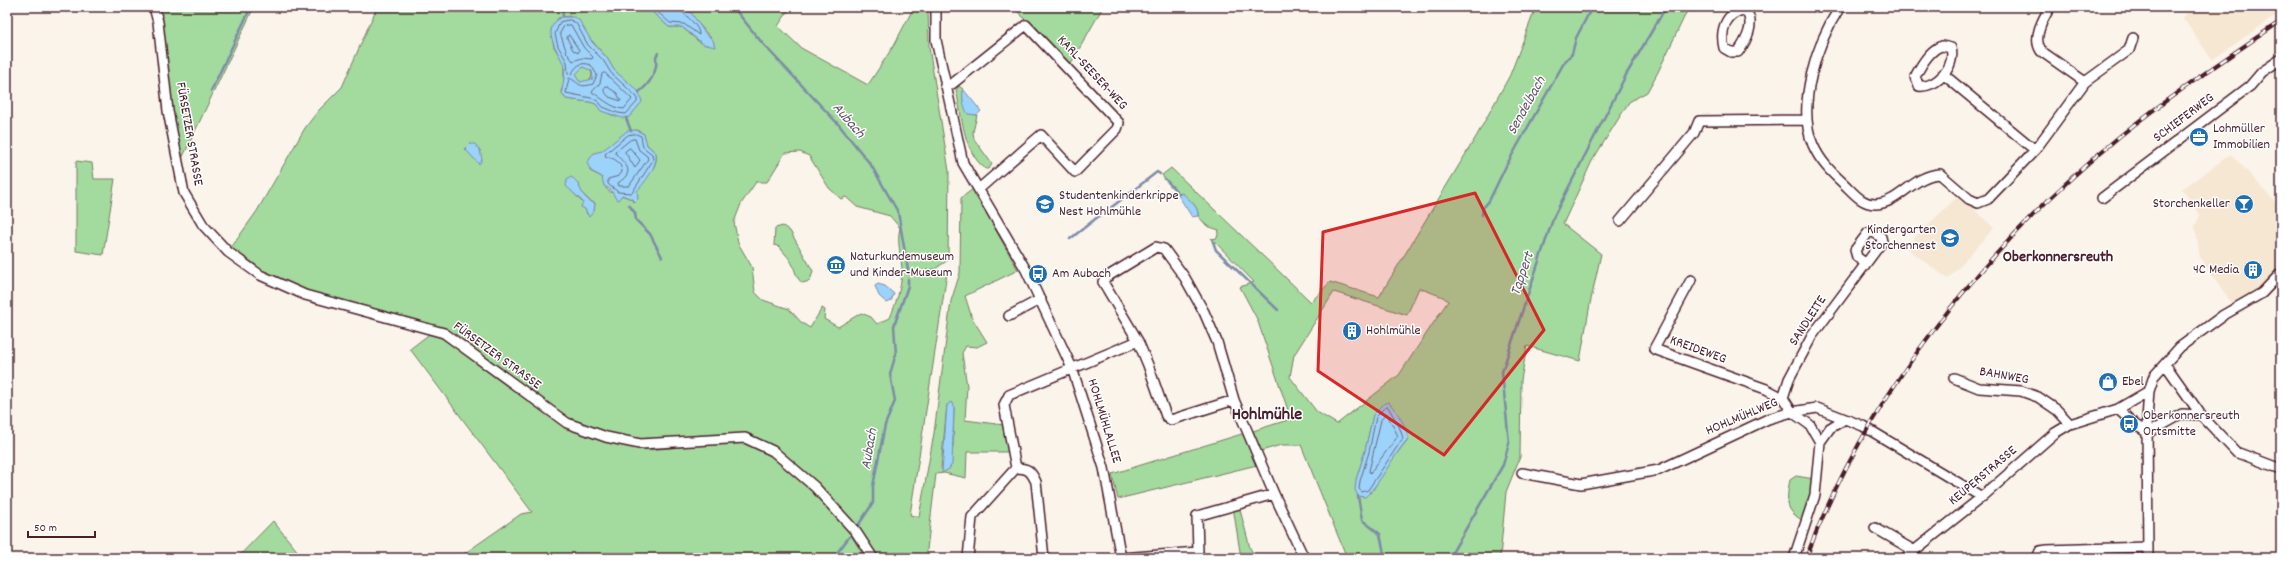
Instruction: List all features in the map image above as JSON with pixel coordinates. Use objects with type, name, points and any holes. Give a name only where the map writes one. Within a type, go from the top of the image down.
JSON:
[{"type":"street","name":"FÜRSETZER STRASSE","points":[[154,7],[158,22],[168,110],[184,193],[203,225],[228,252],[260,275],[305,295],[444,333],[567,423],[606,437],[640,444],[745,438],[766,447],[773,451],[815,487],[856,532],[873,558]]},
{"type":"street","points":[[936,7],[936,40],[945,85]]},
{"type":"street","points":[[1840,7],[1824,36],[1815,61],[1809,92],[1807,120],[1813,145],[1826,166],[1863,202],[1876,204],[1891,199],[1918,179],[1929,174],[1940,174],[1969,199],[1978,203],[1988,199],[2035,150],[2085,82],[2129,50],[2133,38]]},
{"type":"street","points":[[2050,7],[2044,18],[2037,38],[2038,46],[2041,51],[2085,82]]},
{"type":"street","name":"KARL-SEESER-WEG","points":[[945,85],[952,84],[1026,25],[1120,123],[1117,129],[1075,172],[1041,135],[980,188]]},
{"type":"street","points":[[1947,46],[1951,48],[1953,55],[1943,74],[1927,87],[1919,86],[1915,77],[1925,61],[1937,47],[1947,46]]},
{"type":"street","name":"SCHIEFERWEG","points":[[2102,198],[2250,86],[2262,72],[2281,59]]},
{"type":"street","points":[[1943,74],[2035,150]]},
{"type":"street","name":"HOHLMÜHLALLEE","points":[[945,85],[963,163],[980,188],[1041,299],[1072,368],[1104,468],[1121,558]]},
{"type":"street","points":[[1620,221],[1694,133],[1699,121],[1807,120]]},
{"type":"street","points":[[1234,400],[1171,420],[1166,416],[1138,341],[1103,282],[1105,278],[1156,247],[1164,249],[1185,278],[1204,312],[1217,342],[1234,400],[1274,494],[1304,558]]},
{"type":"street","name":"SANDLEITE","points":[[1783,398],[1789,379],[1812,336],[1865,263]]},
{"type":"street","points":[[2148,558],[2149,391],[2154,376],[2180,348],[2222,316],[2262,293],[2281,273]]},
{"type":"street","name":"KREIDEWEG","points":[[1692,280],[1654,349],[1766,389],[1783,398]]},
{"type":"street","points":[[1009,316],[1041,299]]},
{"type":"street","points":[[1016,468],[1004,405],[1005,399],[1009,395],[1138,341]]},
{"type":"street","points":[[2165,364],[2200,415],[2236,452],[2281,469]]},
{"type":"street","name":"BAHNWEG","points":[[1954,378],[1979,388],[2022,391],[2038,397],[2057,410],[2070,424]]},
{"type":"street","points":[[2070,424],[2118,409],[2149,391]]},
{"type":"street","points":[[1783,398],[1792,412],[1810,425],[1820,442]]},
{"type":"street","name":"HOHLMÜHLWEG","points":[[1522,473],[1581,484],[1659,470],[1768,419],[1792,412],[1817,408],[1863,426],[1982,496]]},
{"type":"street","points":[[2118,409],[2134,424],[2148,433]]},
{"type":"street","points":[[2148,433],[2182,414],[2200,415]]},
{"type":"street","points":[[1794,558],[1815,495],[1820,442],[1830,428],[1845,419]]},
{"type":"street","name":"KEUPERSTRASSE","points":[[1905,558],[1913,550],[1982,496],[2055,434],[2070,424]]},
{"type":"street","points":[[968,558],[972,517],[1016,468],[1026,468],[1032,473],[1036,482],[1044,558]]},
{"type":"street","points":[[1121,558],[1198,555],[1197,516],[1274,494]]},
{"type":"street","points":[[1875,528],[1913,550]]},
{"type":"street","points":[[2037,558],[2040,551],[2046,550],[2148,547]]},
{"type":"highlighted area","points":[[1475,193],[1544,330],[1444,455],[1318,371],[1323,232]]},
{"type":"shaded area","points":[[2192,7],[2281,7],[2281,12],[2212,60],[2183,18]]},
{"type":"shaded area","points":[[2231,154],[2281,208],[2281,288],[2279,284],[2269,281],[2233,305],[2200,258],[2195,226],[2200,215],[2182,189]]},
{"type":"shaded area","name":"Kindergarten Storchennest","points":[[1959,195],[1994,228],[1948,279],[1905,247]]},
{"type":"green space","points":[[161,7],[254,7],[179,165],[158,22],[163,20]]},
{"type":"green space","points":[[377,7],[647,7],[669,27],[682,27],[698,41],[708,46],[713,40],[682,7],[791,7],[778,26],[801,48],[868,85],[894,45],[914,7],[928,7],[929,47],[949,171],[948,260],[935,269],[919,271],[947,273],[910,515],[919,517],[934,433],[951,301],[960,273],[961,198],[973,189],[1018,270],[965,296],[972,318],[987,342],[977,347],[966,346],[962,353],[967,386],[965,420],[1004,425],[1008,452],[967,452],[966,478],[944,473],[936,474],[926,558],[878,558],[860,529],[856,532],[773,451],[745,438],[640,444],[567,423],[444,333],[305,295],[228,252],[257,211],[305,128],[318,111],[342,87]],"holes":[[[570,16],[607,58],[614,70],[634,89],[639,105],[629,117],[612,115],[600,109],[596,104],[590,102],[566,99],[561,91],[564,85],[564,63],[554,47],[551,30],[558,18]],[[637,130],[644,134],[647,145],[656,153],[655,165],[638,187],[634,202],[628,197],[610,192],[605,186],[602,177],[590,171],[594,154],[605,149],[630,131]],[[800,152],[809,156],[829,188],[841,199],[846,197],[857,207],[890,216],[900,228],[899,244],[902,266],[901,284],[890,318],[877,324],[871,317],[861,313],[838,327],[824,319],[825,310],[822,308],[810,328],[802,323],[789,309],[763,300],[755,292],[752,267],[738,243],[734,222],[741,204],[756,182],[767,182],[785,153]],[[579,184],[584,196],[595,203],[594,211],[587,214],[583,203],[570,189]],[[947,405],[954,407],[953,446],[946,470],[944,472],[941,468]]]},
{"type":"green space","points":[[1013,7],[1103,7],[1070,65]]},
{"type":"green space","points":[[1536,7],[1689,7],[1647,92],[1629,102],[1592,161],[1563,224],[1601,254],[1580,361],[1527,346],[1521,380],[1520,457],[1506,492],[1500,558],[1347,558],[1301,445],[1281,445],[1261,451],[1253,431],[1291,419],[1257,319],[1240,287],[1254,282],[1212,239],[1217,238],[1219,230],[1207,226],[1198,216],[1195,205],[1177,192],[1162,175],[1171,168],[1311,302],[1330,282],[1379,297],[1476,137],[1510,75]],"holes":[[[1419,288],[1443,297],[1448,301],[1399,375],[1337,424],[1317,412],[1290,377],[1294,355],[1334,292],[1407,315]],[[1373,415],[1408,439],[1388,465],[1371,493],[1356,480],[1365,451]]]},
{"type":"green space","points":[[584,67],[590,69],[592,75],[590,81],[584,83],[578,81],[576,75],[578,69]]},
{"type":"green space","points":[[959,86],[963,89],[963,100],[971,113],[977,115],[973,132],[974,139],[992,164],[989,169],[986,169],[978,162],[968,144],[956,90]]},
{"type":"green space","points":[[76,161],[92,163],[94,179],[115,179],[103,255],[76,251]]},
{"type":"green space","points":[[783,226],[790,231],[813,271],[810,281],[802,283],[798,278],[789,258],[780,247],[774,245],[775,228]]},
{"type":"green space","points":[[432,332],[502,378],[566,426],[648,450],[744,441],[771,453],[812,490],[849,532],[865,558],[458,558],[521,514],[532,512],[410,349]]},
{"type":"green space","points":[[1245,433],[1257,465],[1118,499],[1112,474]]},
{"type":"green space","points":[[1796,476],[1814,479],[1813,491],[1803,521],[1792,512],[1788,505],[1790,480]]},
{"type":"green space","points":[[1239,506],[1250,548],[1256,558],[1241,558],[1233,507]]},
{"type":"green space","points":[[273,521],[303,558],[237,558]]},
{"type":"water","points":[[647,7],[682,7],[692,14],[705,33],[713,40],[715,47],[703,44],[682,27],[669,27]]},
{"type":"water","points":[[562,17],[574,17],[579,20],[592,42],[607,58],[614,70],[639,92],[642,102],[629,117],[622,118],[601,111],[596,104],[590,102],[566,99],[562,93],[564,66],[554,45],[551,33],[555,22]],"holes":[[[583,67],[592,71],[593,79],[580,82],[575,75]]]},
{"type":"water","points":[[963,89],[981,111],[977,115],[968,114],[966,111],[963,102]]},
{"type":"water","points":[[636,130],[644,134],[647,145],[656,153],[655,163],[647,178],[637,191],[638,199],[635,202],[632,199],[622,195],[618,200],[611,190],[604,186],[602,177],[591,171],[587,163],[594,153],[602,151],[627,131]]},
{"type":"water","points":[[470,144],[475,144],[480,150],[482,160],[479,164],[465,149]]},
{"type":"water","points":[[571,177],[575,179],[586,198],[595,203],[594,211],[589,217],[585,209],[581,207],[583,202],[566,186],[567,180]]},
{"type":"water","points":[[1182,193],[1195,206],[1198,216],[1192,217],[1178,195]]},
{"type":"water","points":[[878,284],[885,286],[894,294],[891,301],[887,303],[879,296],[875,286]]},
{"type":"water","points":[[951,402],[953,403],[954,407],[952,464],[949,469],[942,473],[947,405]]},
{"type":"water","points":[[1388,402],[1401,419],[1406,429],[1408,439],[1370,492],[1365,497],[1358,496],[1355,490],[1356,480],[1365,451],[1373,415],[1381,406]]},
{"type":"waterway","points":[[211,91],[251,7]]},
{"type":"waterway","points":[[562,7],[563,16]]},
{"type":"waterway","name":"Aubach","points":[[733,7],[763,44],[839,125],[871,165],[898,212],[908,270]]},
{"type":"waterway","name":"Sendelbach","points":[[1482,215],[1483,208],[1489,201],[1506,166],[1565,61],[1572,54],[1576,38],[1592,7]]},
{"type":"waterway","name":"Tappert","points":[[1449,558],[1503,465],[1509,443],[1502,372],[1554,216],[1626,75],[1666,7]]},
{"type":"waterway","points":[[639,92],[647,85],[652,77],[656,67],[656,57],[658,53]]},
{"type":"waterway","points":[[626,118],[631,131]]},
{"type":"waterway","points":[[1104,213],[1157,172],[1160,174]]},
{"type":"waterway","points":[[1165,179],[1179,194]]},
{"type":"waterway","points":[[629,205],[635,213],[636,220],[650,234],[662,257]]},
{"type":"waterway","points":[[1070,239],[1099,216]]},
{"type":"waterway","points":[[1212,239],[1216,250],[1278,310]]},
{"type":"waterway","name":"Aubach","points":[[857,527],[873,503],[873,486],[885,425],[895,401],[890,374],[896,354],[894,326],[908,286],[908,279]]},
{"type":"waterway","name":"Sendelbach","points":[[1358,496],[1362,520],[1380,534],[1385,558]]},
{"type":"waterway","name":"Aubach","points":[[833,558],[850,536]]},
{"type":"railway","points":[[1806,558],[1832,498],[1862,439],[1897,382],[1936,327],[1978,275],[2023,225],[2071,179],[2120,136],[2179,91],[2281,21]]},
{"type":"place","name":"Lohmüller Immobilien","points":[[2199,137]]},
{"type":"place","name":"Studentenkinderkrippe Nest Hohlmühle","points":[[1045,204]]},
{"type":"place","name":"Storchenkeller","points":[[2244,204]]},
{"type":"place","name":"Kindergarten Storchennest","points":[[1950,238]]},
{"type":"place","name":"Naturkundemuseum und Kinder-Museum","points":[[836,265]]},
{"type":"place","name":"4C Media","points":[[2253,270]]},
{"type":"place","name":"Am Aubach","points":[[1038,274]]},
{"type":"place","name":"Hohlmühle","points":[[1352,331]]},
{"type":"place","name":"Ebel","points":[[2108,382]]},
{"type":"place","name":"Oberkonnersreuth Ortsmitte","points":[[2129,424]]},
{"type":"district","name":"Oberkonnersreuth","points":[[2058,257]]},
{"type":"district","name":"Hohlmühle","points":[[1267,415]]}]
